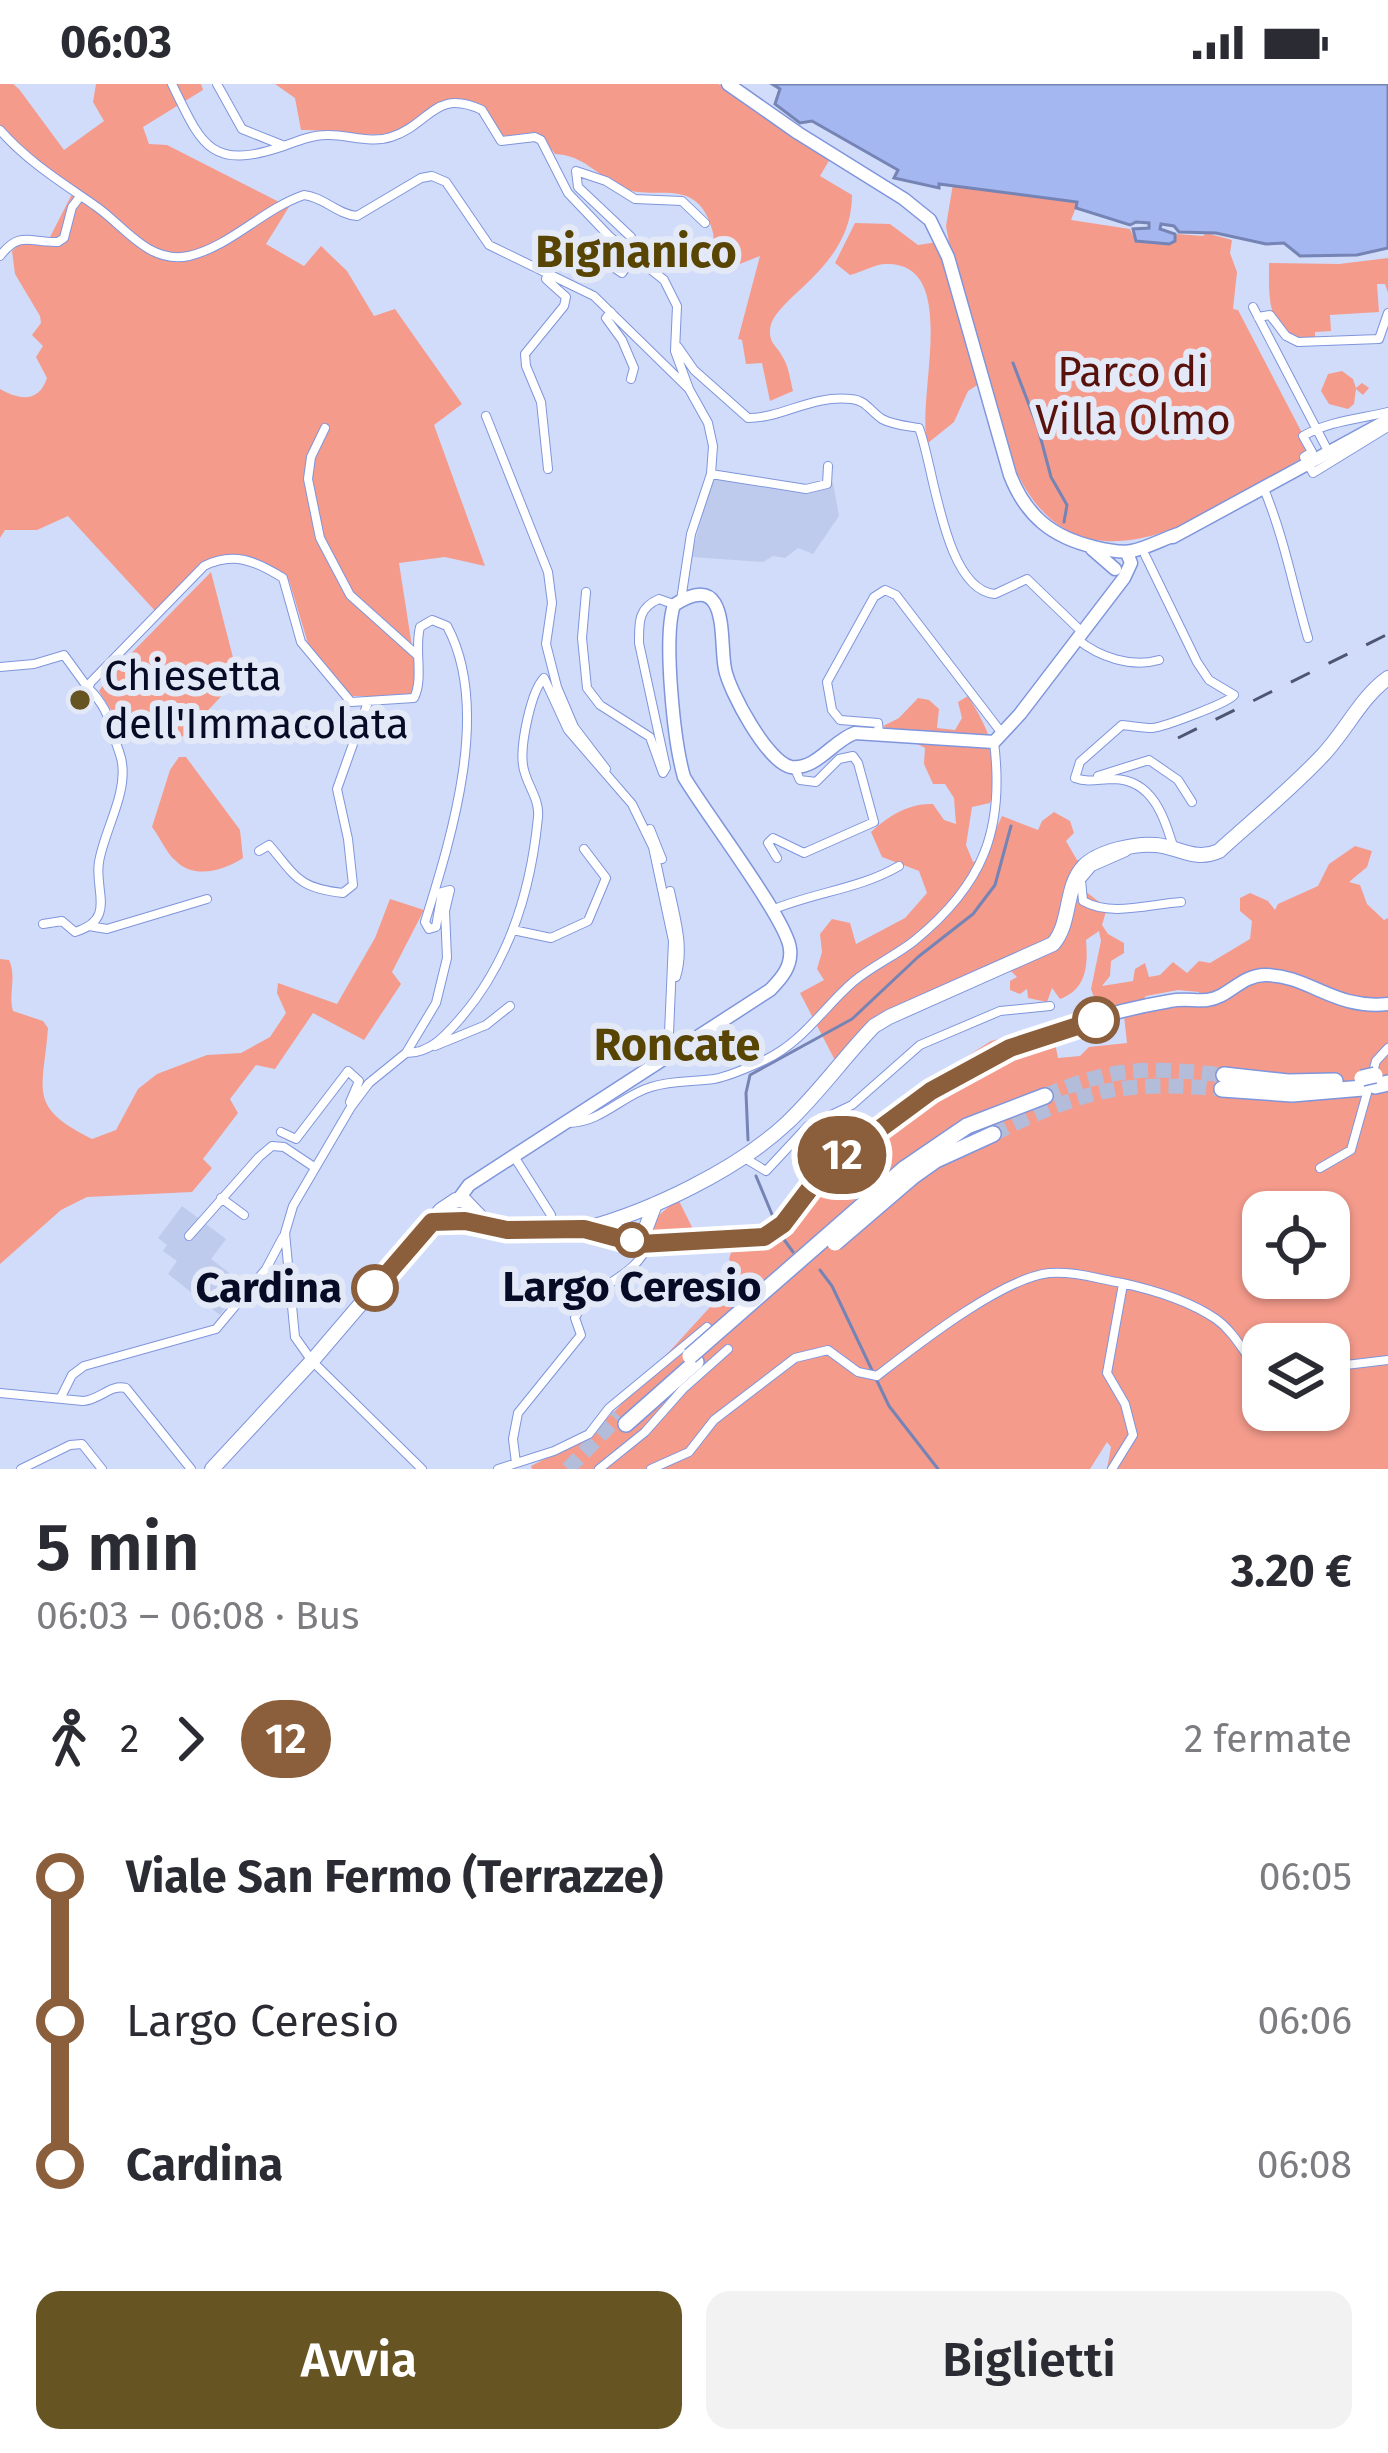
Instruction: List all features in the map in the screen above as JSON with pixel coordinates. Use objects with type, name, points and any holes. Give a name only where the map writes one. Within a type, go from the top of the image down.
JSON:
[{"type":"highway","points":[[1223,1082],[1292,1094],[1375,1080]]},
{"type":"highway","points":[[622,1420],[967,1126],[1045,1096]]},
{"type":"highway","points":[[908,1173],[993,1134]]},
{"type":"main road","points":[[728,84],[929,220],[948,257],[1018,496],[1036,520],[1056,535],[1122,561],[1145,555],[1178,534]]},
{"type":"main road","points":[[461,1210],[483,1178],[781,979],[789,963],[790,942],[684,776],[677,751],[671,655],[670,617],[678,603],[703,597],[718,608],[728,680],[771,754],[784,765],[816,761],[843,737],[879,733],[998,738],[1111,593],[1122,561],[1388,420]]},
{"type":"main road","points":[[584,1229],[627,1217],[742,1156],[794,1117],[874,1026],[1053,944],[1082,867],[1102,856],[1157,845],[1201,856],[1219,851],[1319,760],[1349,727],[1375,687],[1388,678]]},
{"type":"main road","points":[[212,1469],[441,1210],[461,1210],[507,1230],[584,1229],[642,1241],[764,1237],[774,1232],[824,1170],[931,1091],[1010,1048],[1174,1000],[1216,998],[1250,976],[1285,978],[1349,1004],[1388,1004]]},
{"type":"main road","points":[[642,1241],[655,1204]]},
{"type":"main road","points":[[627,1217],[619,1229],[642,1241]]},
{"type":"main road","points":[[627,1217],[641,1217],[645,1227]]},
{"type":"street","points":[[172,84],[209,148],[240,158],[324,135],[386,139],[445,103],[470,105],[488,116],[501,141],[541,140],[568,193],[664,280],[677,306],[673,340],[713,446],[711,474],[691,534],[678,603],[659,599],[650,603],[639,624],[666,768],[663,773],[650,737],[600,705],[587,688],[581,638],[586,592]]},
{"type":"street","points":[[217,84],[242,129],[284,146]]},
{"type":"street","points":[[0,130],[23,154],[128,236],[157,252],[183,257],[213,246],[304,195],[357,216],[432,176],[446,182],[489,245],[594,296],[689,389]]},
{"type":"street","points":[[596,241],[588,255],[622,273],[633,256],[631,237],[578,187],[576,171],[606,181],[635,199],[682,202],[705,223]]},
{"type":"street","points":[[0,256],[10,242],[64,238],[72,207],[80,198]]},
{"type":"street","points":[[548,469],[541,402],[525,354],[565,305],[563,292],[545,277],[549,273]]},
{"type":"street","points":[[613,312],[606,318],[634,368],[631,379]]},
{"type":"street","points":[[1328,452],[1255,312],[1270,315],[1288,339],[1303,343],[1379,339],[1388,313]]},
{"type":"street","points":[[673,340],[694,370],[744,416],[756,418],[801,402],[846,398],[861,400],[882,418],[919,428],[953,552],[978,588],[995,594],[1027,579],[1094,653],[1150,663],[1159,660]]},
{"type":"street","points":[[485,416],[548,572],[552,603],[546,644],[557,687],[574,727],[634,801],[658,844],[679,937],[680,962],[674,984]]},
{"type":"street","points":[[1388,420],[1313,472],[1307,464],[1304,457],[1312,452],[1303,436],[1324,423],[1388,420]]},
{"type":"street","points":[[326,428],[311,458],[308,479],[320,538],[350,595],[416,655]]},
{"type":"street","points":[[711,474],[806,489],[827,484],[828,466]]},
{"type":"street","points":[[1264,489],[1284,537],[1283,557],[1308,638]]},
{"type":"street","points":[[1145,555],[1209,680],[1234,695],[1232,701],[1154,728],[1122,725],[1081,762],[1075,778],[1121,779],[1142,786],[1156,804],[1174,850]]},
{"type":"street","points":[[61,1397],[72,1375],[84,1366],[131,1349],[176,1343],[216,1329],[266,1269],[314,1167],[369,1084],[406,1053],[436,1003],[447,958],[450,890],[442,893],[436,926],[429,929],[425,922],[459,807],[458,781],[465,756],[464,690],[454,638],[447,626],[432,620],[420,626],[419,682],[414,698],[351,702],[301,642],[283,578],[262,564],[228,556],[204,566],[191,578],[88,688]]},
{"type":"street","points":[[567,1124],[605,1113],[646,1088],[670,1081],[718,1078],[768,1059],[808,1031],[853,982],[914,941],[971,886],[999,802],[998,738],[896,595],[884,590],[874,597],[826,682],[832,710],[840,720],[878,723],[879,733]]},
{"type":"street","points":[[0,667],[64,655],[108,714],[122,763],[99,859],[100,912],[75,932],[62,921],[43,924]]},
{"type":"street","points":[[428,1049],[478,998],[499,966],[513,930],[540,811],[523,765],[533,692],[544,678],[568,730],[632,804],[653,847],[673,941],[668,1056]]},
{"type":"street","points":[[260,851],[269,845],[294,879],[315,887],[343,893],[353,885],[349,839],[337,789],[369,700]]},
{"type":"street","points":[[777,858],[768,843],[773,838],[804,853],[874,821],[853,756],[839,759],[816,782],[800,780],[794,767]]},
{"type":"street","points":[[1079,781],[1149,760],[1178,780],[1192,802]]},
{"type":"street","points":[[1132,848],[1092,867],[1081,880],[1083,901],[1094,908],[1113,909],[1181,902]]},
{"type":"street","points":[[513,930],[551,938],[588,921],[606,878],[584,849]]},
{"type":"street","points":[[772,910],[812,893],[869,884],[899,866]]},
{"type":"street","points":[[88,926],[107,929],[206,899]]},
{"type":"street","points":[[406,1053],[486,1025],[510,1006]]},
{"type":"street","points":[[742,1156],[766,1171],[808,1126],[852,1105],[920,1045],[981,1016],[1050,1006]]},
{"type":"street","points":[[671,1017],[682,1048]]},
{"type":"street","points":[[1320,1168],[1351,1150],[1376,1061],[1388,1048]]},
{"type":"street","points":[[281,1132],[296,1139],[343,1074],[352,1072],[357,1087],[331,1142]]},
{"type":"street","points":[[189,1236],[272,1146],[284,1147],[314,1167]]},
{"type":"street","points":[[515,1158],[551,1215],[554,1230]]},
{"type":"street","points":[[221,1198],[244,1215]]},
{"type":"street","points":[[285,1233],[292,1327],[312,1361],[422,1469]]},
{"type":"street","points":[[516,1463],[518,1413],[581,1335],[575,1318],[580,1307],[632,1268],[642,1241]]},
{"type":"street","points":[[651,1469],[689,1452],[714,1420],[795,1358],[831,1352],[873,1377],[1022,1279],[1068,1272],[1182,1300],[1219,1321],[1242,1349]]},
{"type":"street","points":[[1112,1469],[1133,1435],[1125,1404],[1108,1373],[1123,1284]]},
{"type":"street","points":[[498,1469],[590,1434],[609,1408],[707,1328]]},
{"type":"street","points":[[598,1469],[645,1432],[728,1349]]},
{"type":"street","points":[[1350,1365],[1388,1360]]},
{"type":"street","points":[[0,1393],[95,1400],[116,1388],[126,1388],[191,1469]]},
{"type":"street","points":[[24,1467],[82,1444],[103,1469]]},
{"type":"shaded area","points":[[712,479],[806,494],[829,488],[833,482],[839,516],[813,554],[798,548],[785,558],[773,556],[763,562],[691,557]]},
{"type":"shaded area","points":[[182,1206],[226,1239],[211,1259],[244,1284],[220,1315],[168,1274],[177,1261],[163,1251],[167,1245],[158,1238]]},
{"type":"green space","points":[[0,84],[19,89],[64,150],[104,121],[93,102],[96,84],[201,84],[203,90],[143,127],[149,144],[167,145],[289,207],[266,244],[304,266],[321,246],[347,271],[374,316],[395,309],[462,404],[434,425],[485,566],[445,557],[399,563],[418,685],[409,696],[348,696],[312,657],[289,580],[253,565],[216,558],[157,613],[68,516],[37,530],[5,530],[0,538],[0,389],[28,397],[39,392],[47,378],[36,357],[43,346],[32,335],[41,323],[40,316],[15,274],[12,251],[20,244],[49,239],[72,194],[11,149],[0,135]]},
{"type":"green space","points":[[275,84],[718,84],[727,88],[830,159],[820,176],[852,195],[839,244],[773,320],[771,339],[786,364],[793,391],[770,401],[762,363],[746,364],[738,339],[760,256],[737,265],[708,259],[702,250],[713,246],[713,232],[691,198],[623,188],[582,162],[555,154],[539,134],[503,136],[484,106],[464,101],[439,103],[388,133],[301,130],[295,98]]},
{"type":"green space","name":"Parco di Villa Olmo","points":[[953,184],[1078,202],[1071,220],[1130,229],[1136,242],[1169,245],[1177,234],[1206,233],[1232,240],[1230,253],[1237,272],[1233,309],[1238,310],[1312,452],[1197,519],[1156,534],[1116,541],[1079,536],[1045,514],[1017,473],[951,253],[946,226]]},
{"type":"green space","points":[[855,223],[890,224],[918,245],[938,242],[979,384],[968,391],[954,422],[928,443],[931,338],[923,286],[909,269],[882,264],[850,275],[835,263]]},
{"type":"green space","points":[[1388,258],[1388,293],[1385,284],[1377,284],[1379,312],[1330,315],[1331,331],[1315,332],[1315,340],[1287,333],[1279,325],[1271,304],[1269,263],[1339,264]]},
{"type":"green space","points":[[1342,371],[1356,388],[1362,383],[1369,388],[1363,395],[1356,389],[1354,404],[1348,409],[1329,404],[1321,391],[1328,374]]},
{"type":"green space","points":[[211,572],[237,673],[229,688],[184,736],[173,739],[113,713],[99,691],[110,675]]},
{"type":"green space","points":[[968,696],[988,734],[995,761],[990,803],[972,807],[966,845],[973,862],[982,859],[1002,816],[1038,830],[1054,812],[1070,821],[1074,833],[1066,841],[1077,860],[1083,860],[1085,891],[1107,908],[1102,925],[1108,934],[1124,943],[1124,953],[1111,961],[1110,976],[1102,986],[1133,981],[1135,969],[1145,963],[1149,977],[1160,975],[1173,962],[1187,973],[1199,961],[1210,963],[1250,939],[1252,921],[1240,911],[1240,898],[1250,893],[1275,910],[1278,904],[1318,886],[1329,864],[1355,846],[1372,851],[1367,867],[1349,882],[1360,885],[1367,904],[1384,920],[1388,918],[1388,1469],[1107,1469],[1111,1447],[1107,1442],[1090,1469],[532,1469],[580,1441],[614,1412],[711,1306],[715,1284],[734,1269],[729,1259],[735,1240],[778,1237],[789,1228],[828,1168],[914,1106],[916,1089],[991,1041],[1031,1031],[1036,1042],[1054,1038],[1058,1058],[1080,1056],[1089,1047],[1127,1043],[1124,1016],[1198,1005],[1199,992],[1178,990],[1146,996],[1140,1004],[1099,1011],[1091,989],[1099,931],[1086,940],[1084,975],[1069,995],[1060,999],[1052,988],[1047,1002],[1028,998],[1027,989],[1020,994],[1010,990],[1010,981],[1017,977],[1011,971],[905,1014],[874,1032],[839,1068],[800,993],[824,980],[817,969],[820,934],[832,919],[850,923],[856,944],[905,918],[927,893],[919,871],[882,857],[871,832],[878,826],[907,808],[924,804],[933,804],[944,820],[956,824],[954,798],[945,784],[933,784],[924,764],[925,748],[883,726],[899,718],[918,698],[939,709],[937,728],[955,730],[962,718],[958,702]]},
{"type":"green space","points":[[179,757],[186,757],[240,830],[243,858],[218,869],[192,870],[172,858],[152,827],[170,770]]},
{"type":"green space","points":[[390,899],[424,910],[392,972],[401,984],[364,1040],[313,1013],[275,1069],[256,1065],[230,1099],[238,1113],[203,1159],[212,1168],[192,1192],[87,1197],[61,1210],[0,1264],[0,959],[9,960],[11,966],[13,1011],[43,1021],[48,1028],[43,1083],[48,1107],[92,1139],[116,1130],[138,1089],[157,1074],[207,1055],[241,1053],[270,1037],[286,1013],[278,983],[337,1004],[375,938]]},
{"type":"green space","points":[[678,1199],[693,1229],[661,1237],[652,1229],[653,1220]]},
{"type":"water","points":[[772,84],[1388,84],[1388,248],[1357,255],[1300,256],[1284,243],[1179,232],[1161,224],[1160,229],[1175,234],[1175,241],[1136,241],[1133,229],[1149,228],[1149,223],[1130,225],[1076,208],[1077,202],[939,184],[939,188],[894,178],[898,170],[812,121],[800,123],[775,104],[780,89]]},
{"type":"waterway","points":[[1013,363],[1051,477],[1067,505],[1064,522]]},
{"type":"waterway","points":[[748,1140],[750,1075],[852,1019],[973,914],[995,885],[1011,826]]},
{"type":"waterway","points":[[756,1176],[776,1224]]},
{"type":"waterway","points":[[780,1234],[793,1252]]},
{"type":"waterway","points":[[820,1270],[889,1406],[938,1469]]},
{"type":"tunnel","points":[[1045,1096],[1133,1071],[1224,1075]]},
{"type":"tunnel","points":[[993,1134],[1053,1107],[1104,1092],[1157,1086],[1222,1089]]},
{"type":"tunnel","points":[[568,1469],[619,1416]]},
{"type":"railway","points":[[1178,738],[1388,634]]},
{"type":"bus line","name":"12","points":[[375,1288],[432,1222],[465,1221],[507,1230],[584,1229],[640,1244],[764,1237],[783,1224],[814,1181],[842,1154],[931,1091],[1010,1048],[1096,1020]]},
{"type":"place","name":"Chiesetta dell'Immacolata","points":[[80,700]]},
{"type":"place","name":"Largo Ceresio","points":[[632,1240]]},
{"type":"place","name":"Cardina","points":[[375,1288]]},
{"type":"district","name":"Bignanico","points":[[636,252]]},
{"type":"district","name":"Roncate","points":[[677,1045]]}]
